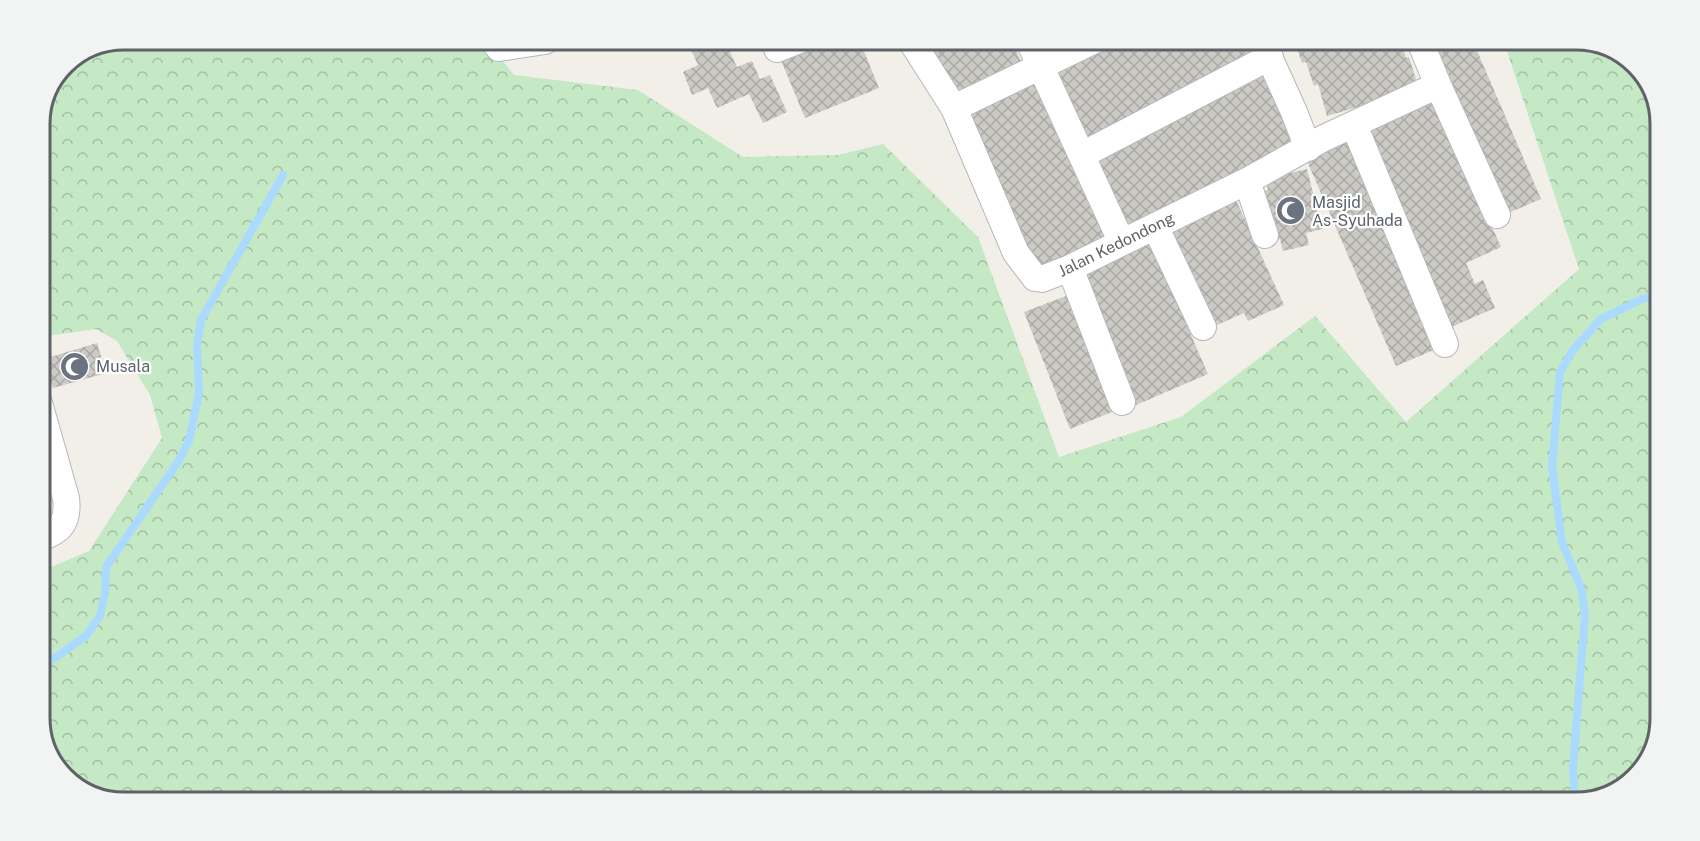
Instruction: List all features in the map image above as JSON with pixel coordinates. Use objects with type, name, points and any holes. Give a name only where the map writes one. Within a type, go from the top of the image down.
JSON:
[{"type":"street","name":"Jalan Kedondong","points":[[917,50],[954,108],[1016,253],[1035,278],[1042,279],[1070,268],[1247,181],[1354,124],[1438,85]]},
{"type":"street","points":[[1033,50],[1121,241]]},
{"type":"street","points":[[954,108],[1075,50]]},
{"type":"street","points":[[1082,155],[1263,50]]},
{"type":"street","points":[[1267,50],[1308,148]]},
{"type":"street","points":[[1424,50],[1497,215]]},
{"type":"street","points":[[1354,124],[1445,344]]},
{"type":"street","points":[[1247,181],[1264,235]]},
{"type":"street","points":[[1155,226],[1203,327]]},
{"type":"street","points":[[1070,268],[1122,402]]},
{"type":"street","points":[[50,442],[68,510],[63,526],[50,535]]},
{"type":"green space","points":[[114,50],[494,50],[514,75],[638,90],[743,157],[838,155],[883,144],[978,237],[1059,457],[1181,417],[1315,316],[1406,422],[1579,269],[1507,50],[1596,52],[1618,62],[1638,82],[1647,100],[1650,119],[1650,727],[1648,737],[1638,759],[1618,779],[1596,789],[1576,792],[124,792],[104,789],[91,784],[75,773],[62,759],[53,741],[50,722],[50,567],[89,551],[162,438],[150,395],[117,341],[96,329],[50,335],[50,119],[52,104],[65,79],[87,59]]},
{"type":"building","points":[[691,50],[729,50],[737,67],[752,61],[760,79],[770,75],[787,112],[763,123],[749,94],[717,108],[708,88],[692,95],[683,72],[698,65]]},
{"type":"building","points":[[800,50],[863,50],[879,88],[805,118],[780,58]]},
{"type":"building","points":[[933,50],[1016,50],[1024,69],[955,100]]},
{"type":"building","points":[[1038,50],[1064,50],[1043,60]]},
{"type":"building","points":[[1100,50],[1257,50],[1258,52],[1085,143],[1048,77]]},
{"type":"building","points":[[1298,50],[1403,50],[1406,58],[1409,57],[1419,89],[1327,116],[1318,84],[1314,86],[1306,62],[1302,63]]},
{"type":"building","points":[[1431,50],[1477,50],[1541,199],[1501,216]]},
{"type":"building","points":[[1266,69],[1302,139],[1123,231],[1087,162]]},
{"type":"building","points":[[1034,81],[1107,241],[1036,273],[963,113]]},
{"type":"building","points":[[1434,96],[1501,247],[1466,263],[1475,284],[1483,280],[1495,308],[1449,328],[1360,128]]},
{"type":"building","points":[[1349,135],[1441,347],[1396,366],[1304,154]]},
{"type":"building","name":"Masjid As-Syuhada","points":[[1307,169],[1322,229],[1306,233],[1309,245],[1283,251],[1280,239],[1273,241],[1261,192],[1268,190],[1265,179]]},
{"type":"building","points":[[1234,196],[1284,305],[1248,321],[1244,313],[1208,329],[1164,231]]},
{"type":"building","points":[[1150,241],[1208,374],[1136,405],[1078,272]]},
{"type":"building","points":[[1066,296],[1112,412],[1070,429],[1024,312]]},
{"type":"building","name":"Musala","points":[[97,343],[106,373],[53,388],[50,378],[50,357]]},
{"type":"waterway","points":[[50,661],[86,636],[100,616],[105,593],[106,567],[178,462],[189,441],[199,393],[197,344],[201,320],[283,175]]},
{"type":"waterway","points":[[1574,792],[1573,768],[1585,614],[1581,588],[1562,542],[1552,466],[1560,372],[1573,350],[1601,319],[1650,297]]},
{"type":"place","name":"Masjid As-Syuhada","points":[[1291,211]]},
{"type":"place","name":"Musala","points":[[75,366]]}]
